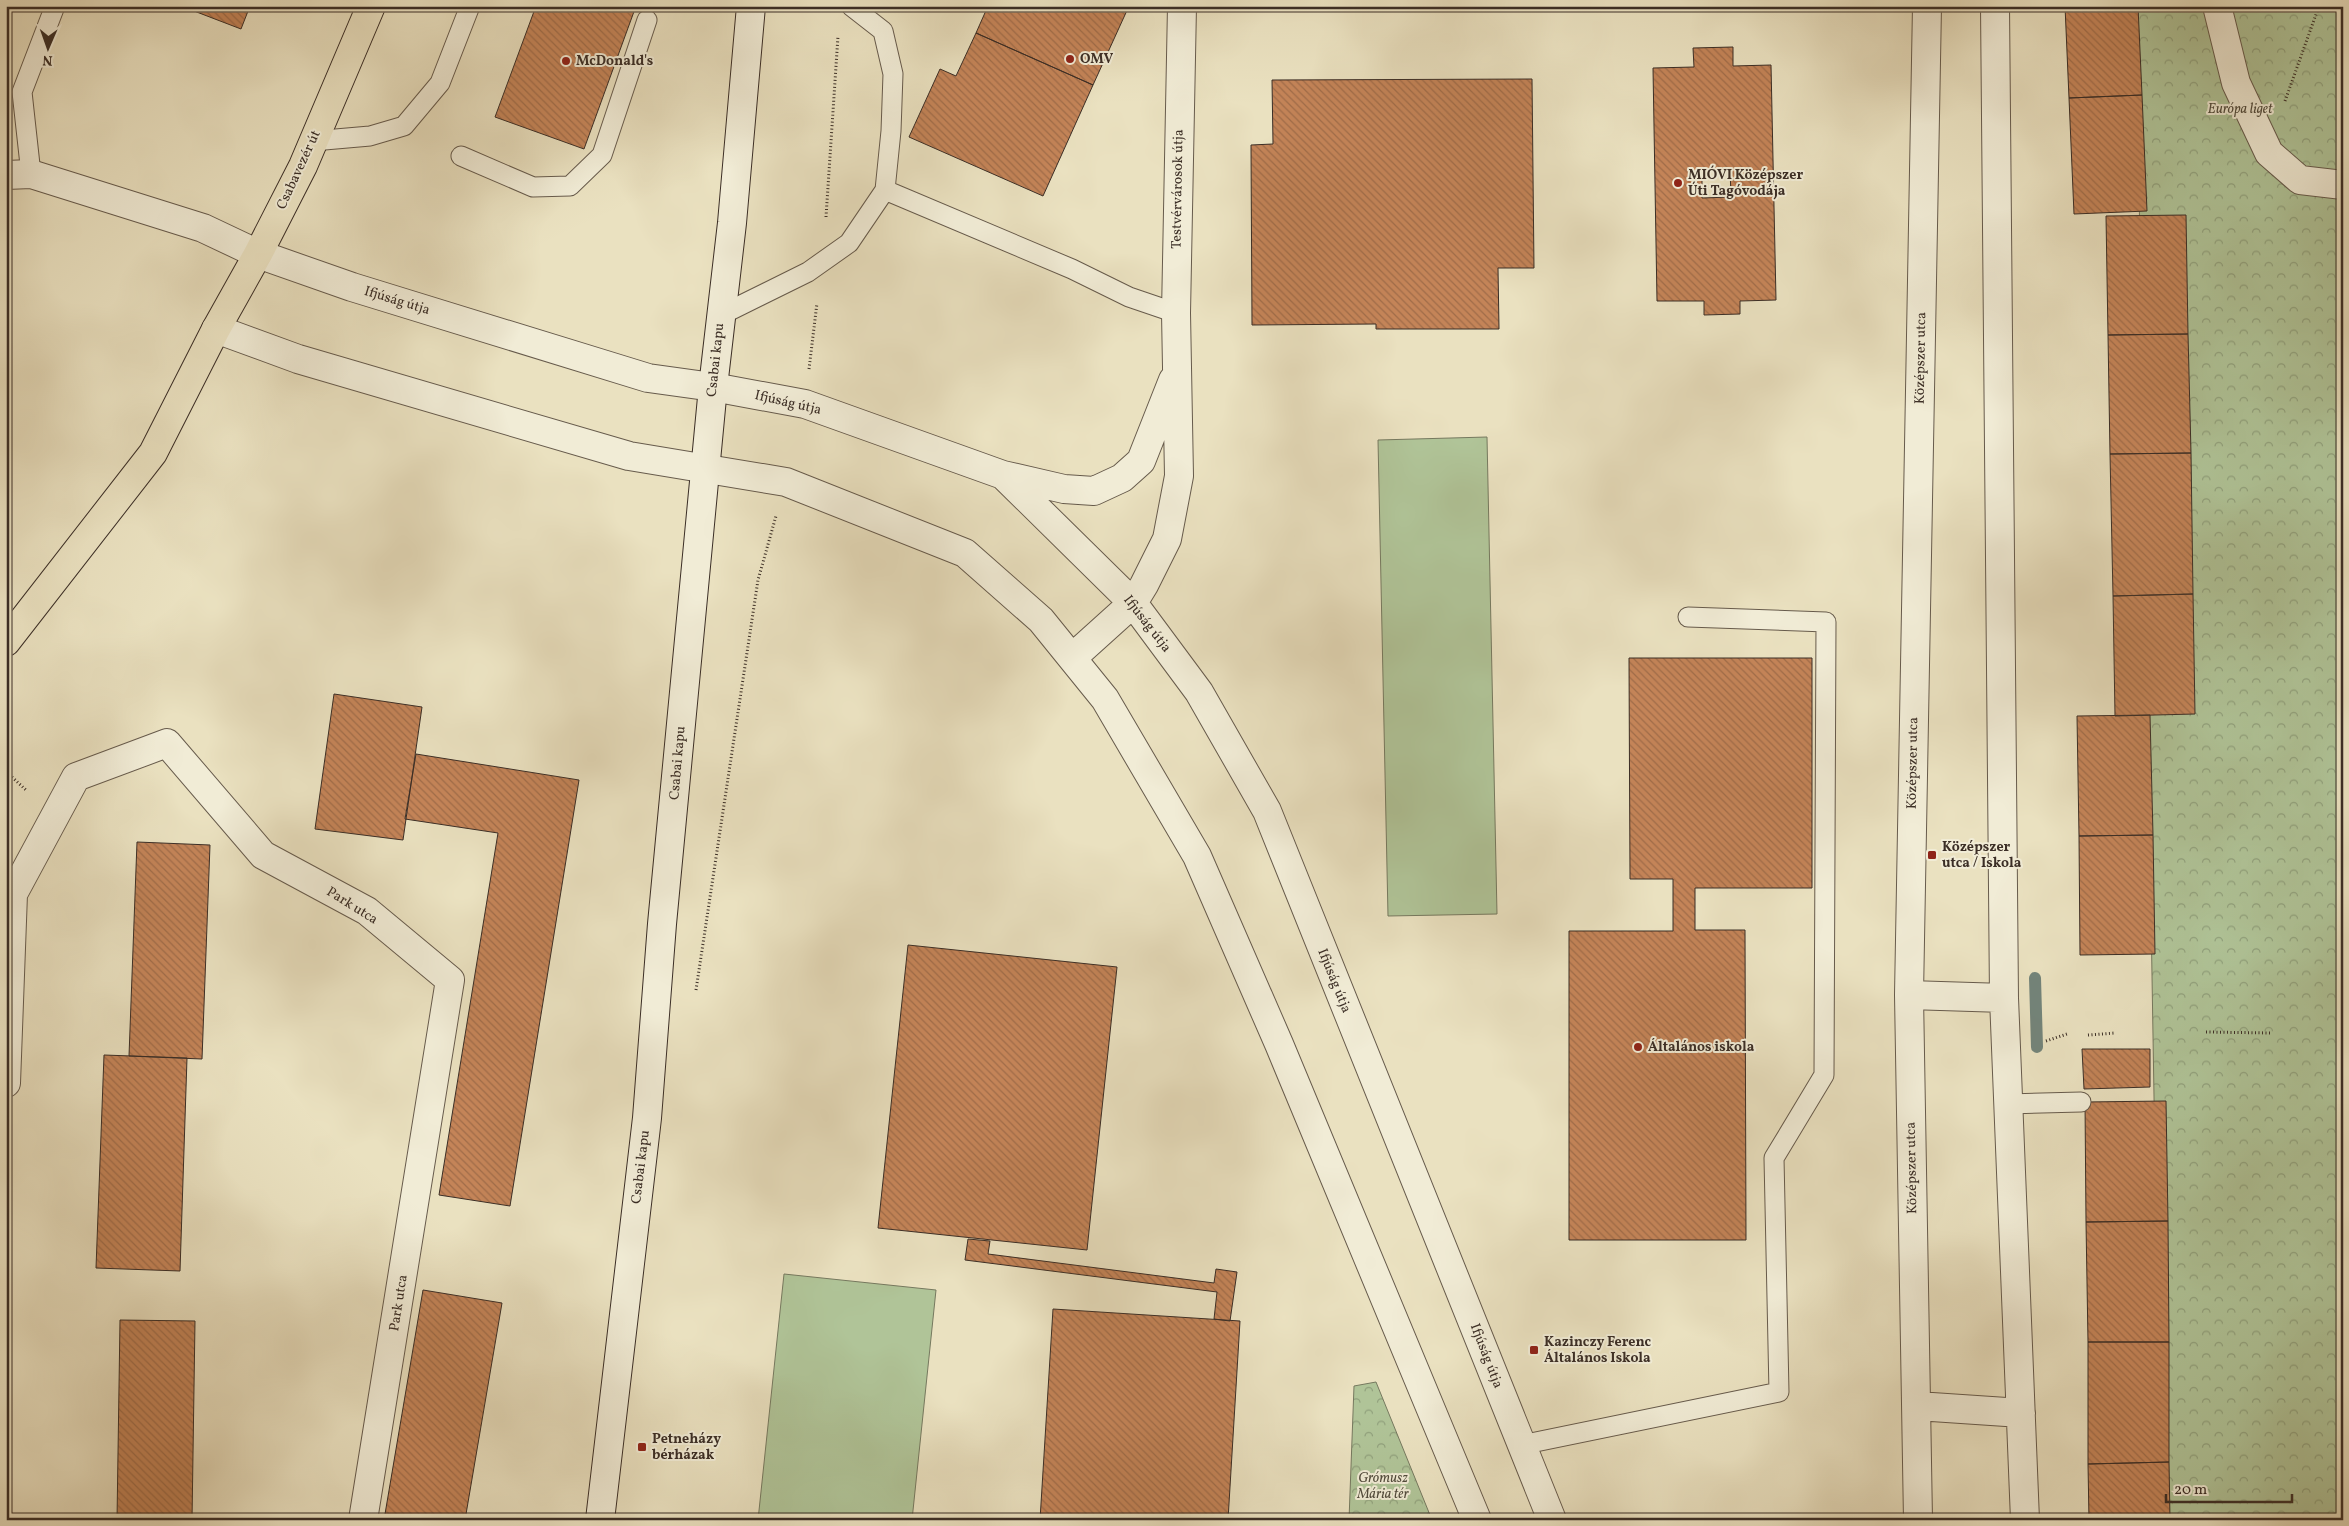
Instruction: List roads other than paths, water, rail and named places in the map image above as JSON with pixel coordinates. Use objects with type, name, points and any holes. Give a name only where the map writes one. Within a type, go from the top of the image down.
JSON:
[{"type":"main road","name":"Csabavezér út","points":[[6,642],[153,454],[216,329],[258,254],[303,166],[371,6]]},
{"type":"street","name":"Csabai kapu","points":[[600,1520],[647,1118],[662,924],[751,6]]},
{"type":"street","name":"Testvérvárosok útja","points":[[1072,658],[1133,603],[1167,539],[1176,494],[1179,476],[1176,313],[1182,6]]},
{"type":"street","name":"Középszer utca","points":[[1918,1520],[1909,994],[1927,6]]},
{"type":"street","points":[[1995,6],[2004,998],[2026,1520]]},
{"type":"street","points":[[2217,6],[2236,83],[2268,153],[2300,180],[2343,185]]},
{"type":"street","name":"Ifjúság útja","points":[[19,175],[203,228],[258,254],[352,287],[648,378],[713,387],[804,404],[1003,475],[1133,603],[1199,692],[1267,811],[1319,944],[1456,1278],[1520,1445],[1552,1520]]},
{"type":"street","points":[[216,329],[298,358],[629,456],[786,482],[966,553],[1042,620],[1105,700],[1197,856],[1279,1044],[1477,1520]]},
{"type":"street","name":"Testvérvárosok útja","points":[[1003,475],[1064,489],[1094,491],[1122,478],[1141,460],[1176,372]]},
{"type":"street","name":"Park utca","points":[[6,1083],[13,894],[76,777],[167,743],[264,855],[367,911],[450,980],[363,1520]]},
{"type":"street","points":[[1909,994],[2004,998]]},
{"type":"street","points":[[1916,1406],[2021,1413]]},
{"type":"lane","points":[[19,175],[22,92],[55,6]]},
{"type":"lane","points":[[313,141],[370,136],[404,126],[440,83],[470,6]]},
{"type":"lane","points":[[721,315],[808,272],[849,242],[885,190],[892,131],[892,74],[883,31],[851,6]]},
{"type":"lane","points":[[461,156],[533,187],[570,186],[602,155],[647,20]]},
{"type":"lane","points":[[885,190],[1072,269],[1129,297],[1176,313]]},
{"type":"lane","points":[[1520,1445],[1779,1392],[1774,1158],[1824,1075],[1826,622],[1688,617]]},
{"type":"lane","points":[[2008,1104],[2080,1102]]},
{"type":"waterway","points":[[2035,978],[2037,1047]]},
{"type":"place","name":"OMV","points":[[1070,59]]},
{"type":"place","name":"McDonald's","points":[[566,61]]},
{"type":"place","name":"MIÓVI Középszer Úti Tagóvodája","points":[[1678,183]]},
{"type":"place","name":"Középszer utca / Iskola","points":[[1932,855]]},
{"type":"place","name":"Általános iskola","points":[[1638,1047]]},
{"type":"place","name":"Kazinczy Ferenc Általános Iskola","points":[[1534,1350]]},
{"type":"place","name":"Petneházy bérházak","points":[[642,1447]]},
{"type":"park label","name":"Európa liget","points":[[2240,109]]},
{"type":"park label","name":"Grómusz Mária tér","points":[[1383,1486]]}]
